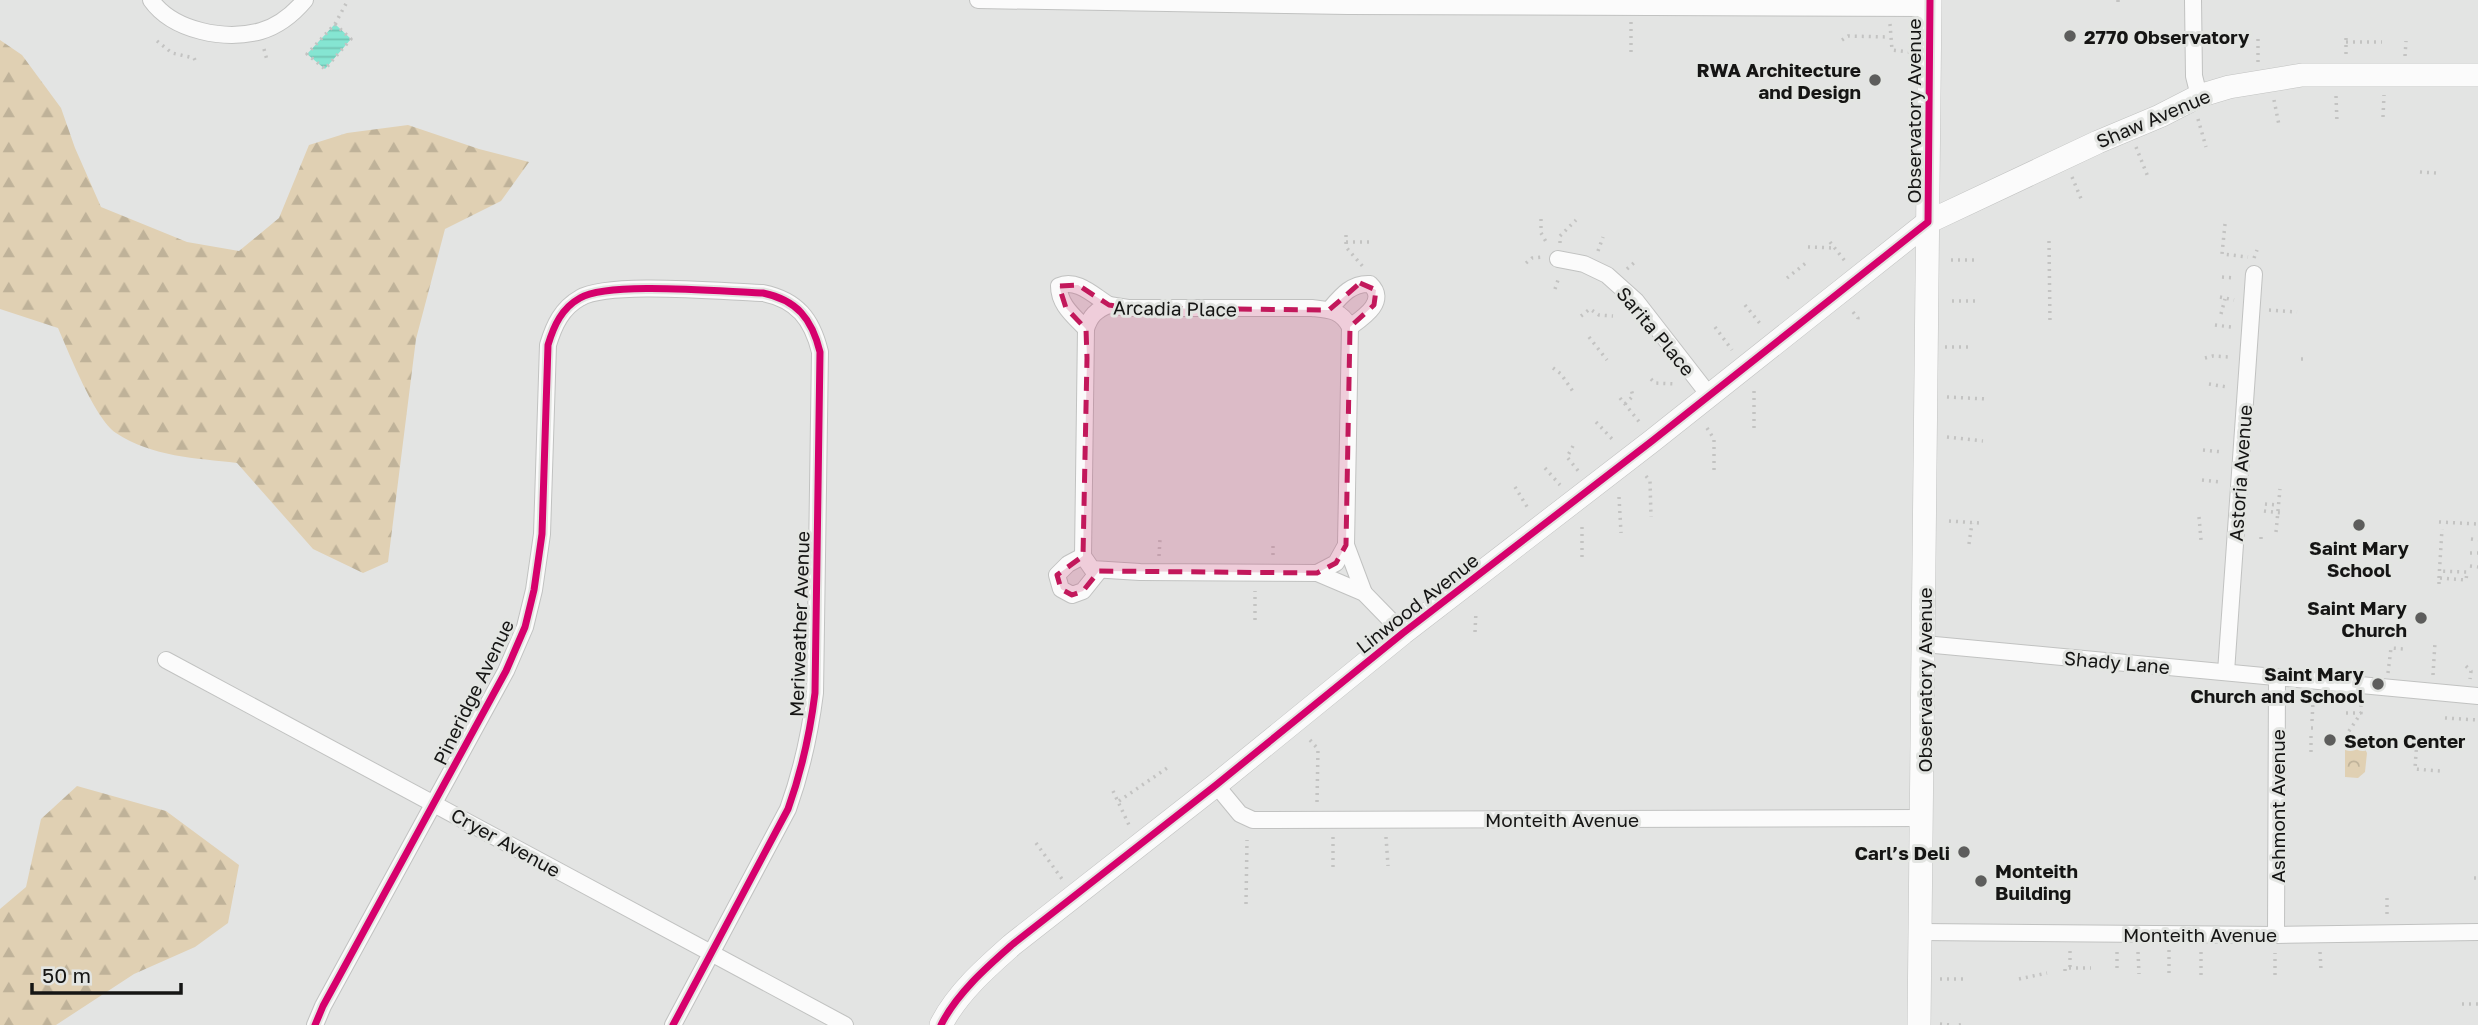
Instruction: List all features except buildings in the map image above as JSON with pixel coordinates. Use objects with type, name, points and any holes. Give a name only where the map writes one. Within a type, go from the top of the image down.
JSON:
[{"type":"main road","name":"Observatory Avenue","points":[[1919,1025],[1930,4]]},
{"type":"main road","name":"Shaw Avenue","points":[[1928,222],[2195,98],[2229,87],[2302,75],[2478,75]]},
{"type":"main road","name":"Linwood Avenue","points":[[941,1025],[962,995],[988,966],[1404,633],[1928,222]]},
{"type":"street","points":[[151,0],[172,19],[191,27],[210,33],[240,34],[262,31],[284,20],[305,0]]},
{"type":"street","points":[[978,0],[1348,6],[1930,4]]},
{"type":"street","points":[[2193,0],[2195,98]]},
{"type":"street","name":"Sarita Place","points":[[1554,256],[1584,264],[1607,275],[1636,301],[1709,396]]},
{"type":"street","name":"Astoria Avenue","points":[[2226,672],[2254,274]]},
{"type":"street","points":[[1086,329],[1066,308],[1059,295],[1059,286],[1068,282],[1077,285],[1109,305]]},
{"type":"street","points":[[1350,327],[1365,317],[1378,297],[1370,284],[1360,283],[1347,290],[1329,310],[1345,317],[1350,327],[1346,545],[1364,593]]},
{"type":"street","name":"Pineridge Avenue","points":[[315,1025],[506,671],[528,614],[542,534],[548,345],[554,326],[572,303],[590,293],[609,289],[692,291]]},
{"type":"street","name":"Meriweather Avenue","points":[[673,1025],[788,808],[801,774],[811,729],[815,693],[820,352],[811,324],[799,309],[782,298],[763,293],[692,291]]},
{"type":"street","name":"Arcadia Place","points":[[1083,556],[1086,329],[1099,309],[1109,305],[1128,308],[1329,310]]},
{"type":"street","points":[[1317,573],[1336,563],[1346,545]]},
{"type":"street","points":[[1098,571],[1083,591],[1072,595],[1061,589],[1057,575],[1068,564],[1083,556],[1093,569],[1098,571],[1317,573],[1364,593],[1404,633]]},
{"type":"street","name":"Shady Lane","points":[[1924,644],[2277,677],[2474,690]]},
{"type":"street","name":"Cryer Avenue","points":[[166,660],[845,1025]]},
{"type":"street","name":"Ashmont Avenue","points":[[2276,943],[2277,677]]},
{"type":"street","name":"Monteith Avenue","points":[[1216,785],[1240,814],[1253,820],[1923,818]]},
{"type":"street","name":"Monteith Avenue","points":[[1921,932],[2276,943],[2478,932]]},
{"type":"path","points":[[335,23],[351,38],[325,69],[307,54],[335,23],[348,0]]},
{"type":"path","points":[[1628,7],[1631,52]]},
{"type":"path","points":[[1890,24],[1892,50],[1909,52]]},
{"type":"path","points":[[2345,58],[2346,35]]},
{"type":"path","points":[[1842,40],[1848,36],[1889,37]]},
{"type":"path","points":[[157,41],[172,53],[194,58],[197,62]]},
{"type":"path","points":[[2405,57],[2406,41]]},
{"type":"path","points":[[2346,42],[2382,42]]},
{"type":"path","points":[[2383,117],[2384,94]]},
{"type":"path","points":[[2336,95],[2337,122]]},
{"type":"path","points":[[2195,98],[2206,147]]},
{"type":"path","points":[[2130,129],[2148,177]]},
{"type":"path","points":[[2063,158],[2082,201]]},
{"type":"path","points":[[2420,172],[2436,173]]},
{"type":"path","points":[[1541,219],[1541,233],[1554,256]]},
{"type":"path","points":[[1555,289],[1554,256],[1560,236],[1576,220]]},
{"type":"path","points":[[2225,224],[2222,254],[2254,258],[2257,250]]},
{"type":"path","points":[[1346,235],[1346,247],[1363,266],[1370,284]]},
{"type":"path","points":[[1597,254],[1603,237]]},
{"type":"path","points":[[2049,241],[2050,324]]},
{"type":"path","points":[[1346,242],[1371,243]]},
{"type":"path","points":[[1830,242],[1845,261]]},
{"type":"path","points":[[1808,247],[1834,248]]},
{"type":"path","points":[[1526,263],[1532,258],[1554,256]]},
{"type":"path","points":[[1951,260],[1976,260]]},
{"type":"path","points":[[1625,271],[1636,261]]},
{"type":"path","points":[[1787,278],[1806,263],[1805,261]]},
{"type":"path","points":[[2222,277],[2235,278]]},
{"type":"path","points":[[2221,314],[2222,298],[2234,300]]},
{"type":"path","points":[[1952,301],[1980,301]]},
{"type":"path","points":[[1745,305],[1762,326]]},
{"type":"path","points":[[1581,316],[1590,309],[1599,315],[1614,316]]},
{"type":"path","points":[[2269,310],[2297,312]]},
{"type":"path","points":[[1853,313],[1858,318],[1857,324]]},
{"type":"path","points":[[2215,325],[2231,327]]},
{"type":"path","points":[[1715,327],[1732,350]]},
{"type":"path","points":[[1589,337],[1607,360]]},
{"type":"path","points":[[2205,358],[2229,357]]},
{"type":"path","points":[[1553,368],[1561,374],[1574,393]]},
{"type":"path","points":[[1651,379],[1655,383],[1675,383],[1686,387]]},
{"type":"path","points":[[2209,384],[2227,387]]},
{"type":"path","points":[[1625,404],[1633,396],[1631,389]]},
{"type":"path","points":[[1754,391],[1754,429]]},
{"type":"path","points":[[1926,396],[1987,399]]},
{"type":"path","points":[[1620,398],[1652,441]]},
{"type":"path","points":[[1596,422],[1615,442]]},
{"type":"path","points":[[1707,428],[1714,439],[1714,475]]},
{"type":"path","points":[[1925,437],[1983,441]]},
{"type":"path","points":[[1573,446],[1567,457],[1591,488]]},
{"type":"path","points":[[2203,450],[2223,452]]},
{"type":"path","points":[[1545,468],[1560,485]]},
{"type":"path","points":[[1646,476],[1650,481],[1651,517]]},
{"type":"path","points":[[2202,480],[2220,482]]},
{"type":"path","points":[[1515,487],[1529,510]]},
{"type":"path","points":[[2276,532],[2280,489]]},
{"type":"path","points":[[1619,497],[1621,533]]},
{"type":"path","points":[[2265,504],[2278,505]]},
{"type":"path","points":[[2264,512],[2281,513]]},
{"type":"path","points":[[2199,517],[2201,540]]},
{"type":"path","points":[[2439,522],[2467,520],[2478,524]]},
{"type":"path","points":[[1949,521],[1979,523]]},
{"type":"path","points":[[1969,544],[1972,523]]},
{"type":"path","points":[[1582,527],[1582,558]]},
{"type":"path","points":[[2438,584],[2442,528]]},
{"type":"path","points":[[2261,533],[2261,539]]},
{"type":"path","points":[[2471,539],[2478,540]]},
{"type":"path","points":[[1273,541],[1273,557]]},
{"type":"path","points":[[2470,553],[2478,553]]},
{"type":"path","points":[[2470,566],[2478,567]]},
{"type":"path","points":[[2439,571],[2467,572],[2466,580],[2439,578]]},
{"type":"path","points":[[1255,588],[1255,620]]},
{"type":"path","points":[[1475,632],[1476,611]]},
{"type":"path","points":[[2433,681],[2435,642]]},
{"type":"path","points":[[2388,676],[2391,648],[2404,647]]},
{"type":"path","points":[[2466,666],[2471,671],[2474,690]]},
{"type":"path","points":[[2345,737],[2361,713],[2361,698]]},
{"type":"path","points":[[2312,721],[2313,704],[2330,704]]},
{"type":"path","points":[[2346,713],[2361,713]]},
{"type":"path","points":[[2445,723],[2445,718],[2478,720]]},
{"type":"path","points":[[2311,736],[2311,752],[2315,753]]},
{"type":"path","points":[[2433,739],[2417,738],[2415,769],[2440,771]]},
{"type":"path","points":[[1310,740],[1318,749],[1317,802]]},
{"type":"path","points":[[1119,801],[1170,766]]},
{"type":"path","points":[[1113,792],[1129,825]]},
{"type":"path","points":[[1332,820],[1333,870]]},
{"type":"path","points":[[1385,820],[1388,866]]},
{"type":"path","points":[[1246,904],[1247,840]]},
{"type":"path","points":[[1036,842],[1062,879]]},
{"type":"path","points":[[2387,914],[2388,895]]},
{"type":"path","points":[[2275,975],[2276,943]]},
{"type":"path","points":[[2070,950],[2068,969],[2091,968]]},
{"type":"path","points":[[2117,950],[2117,971]]},
{"type":"path","points":[[2138,950],[2139,974]]},
{"type":"path","points":[[2169,950],[2169,975]]},
{"type":"path","points":[[2201,950],[2201,975]]},
{"type":"path","points":[[2320,951],[2320,970]]},
{"type":"path","points":[[2020,979],[2047,973]]},
{"type":"path","points":[[1920,978],[1968,979]]},
{"type":"path","points":[[2462,1004],[2478,1004]]},
{"type":"highlighted area","points":[[1360,283],[1376,290],[1374,305],[1350,327],[1346,545],[1336,563],[1317,573],[1099,571],[1083,591],[1072,595],[1061,589],[1057,575],[1083,556],[1087,358],[1086,329],[1066,308],[1059,286],[1078,285],[1109,305],[1128,308],[1329,310]]},
{"type":"green space","points":[[0,40],[22,55],[61,108],[101,207],[187,242],[239,251],[279,218],[309,145],[347,133],[408,125],[479,149],[529,162],[501,201],[445,229],[416,339],[388,562],[363,573],[313,549],[237,463],[159,452],[116,433],[91,400],[58,328],[0,309]]},
{"type":"green space","points":[[2345,742],[2362,743],[2367,753],[2365,772],[2358,778],[2345,777]]},
{"type":"green space","points":[[77,786],[166,811],[239,865],[228,923],[195,947],[134,974],[56,1025],[0,1025],[0,909],[26,887],[41,819]]},
{"type":"shaded area","points":[[335,24],[351,39],[325,69],[307,54]]},
{"type":"cycle path","points":[[941,1025],[964,991],[1013,944],[1216,785],[1403,633],[1652,441],[1928,222],[1930,0]]},
{"type":"cycle path","points":[[315,1025],[506,671],[525,627],[534,590],[542,534],[548,345],[560,318],[568,307],[580,298],[615,290],[763,293],[785,301],[801,313],[813,330],[820,352],[815,693],[805,751],[788,809],[673,1025]]},
{"type":"place","name":"2770 Observatory","points":[[2070,36]]},
{"type":"place","name":"RWA Architecture and Design","points":[[1875,80]]},
{"type":"place","name":"Saint Mary School","points":[[2359,525]]},
{"type":"place","name":"Saint Mary Church","points":[[2421,618]]},
{"type":"place","name":"Saint Mary Church and School","points":[[2378,684]]},
{"type":"place","name":"Seton Center","points":[[2330,740]]},
{"type":"place","name":"Carl’s Deli","points":[[1964,852]]},
{"type":"place","name":"Monteith Building","points":[[1981,881]]}]
